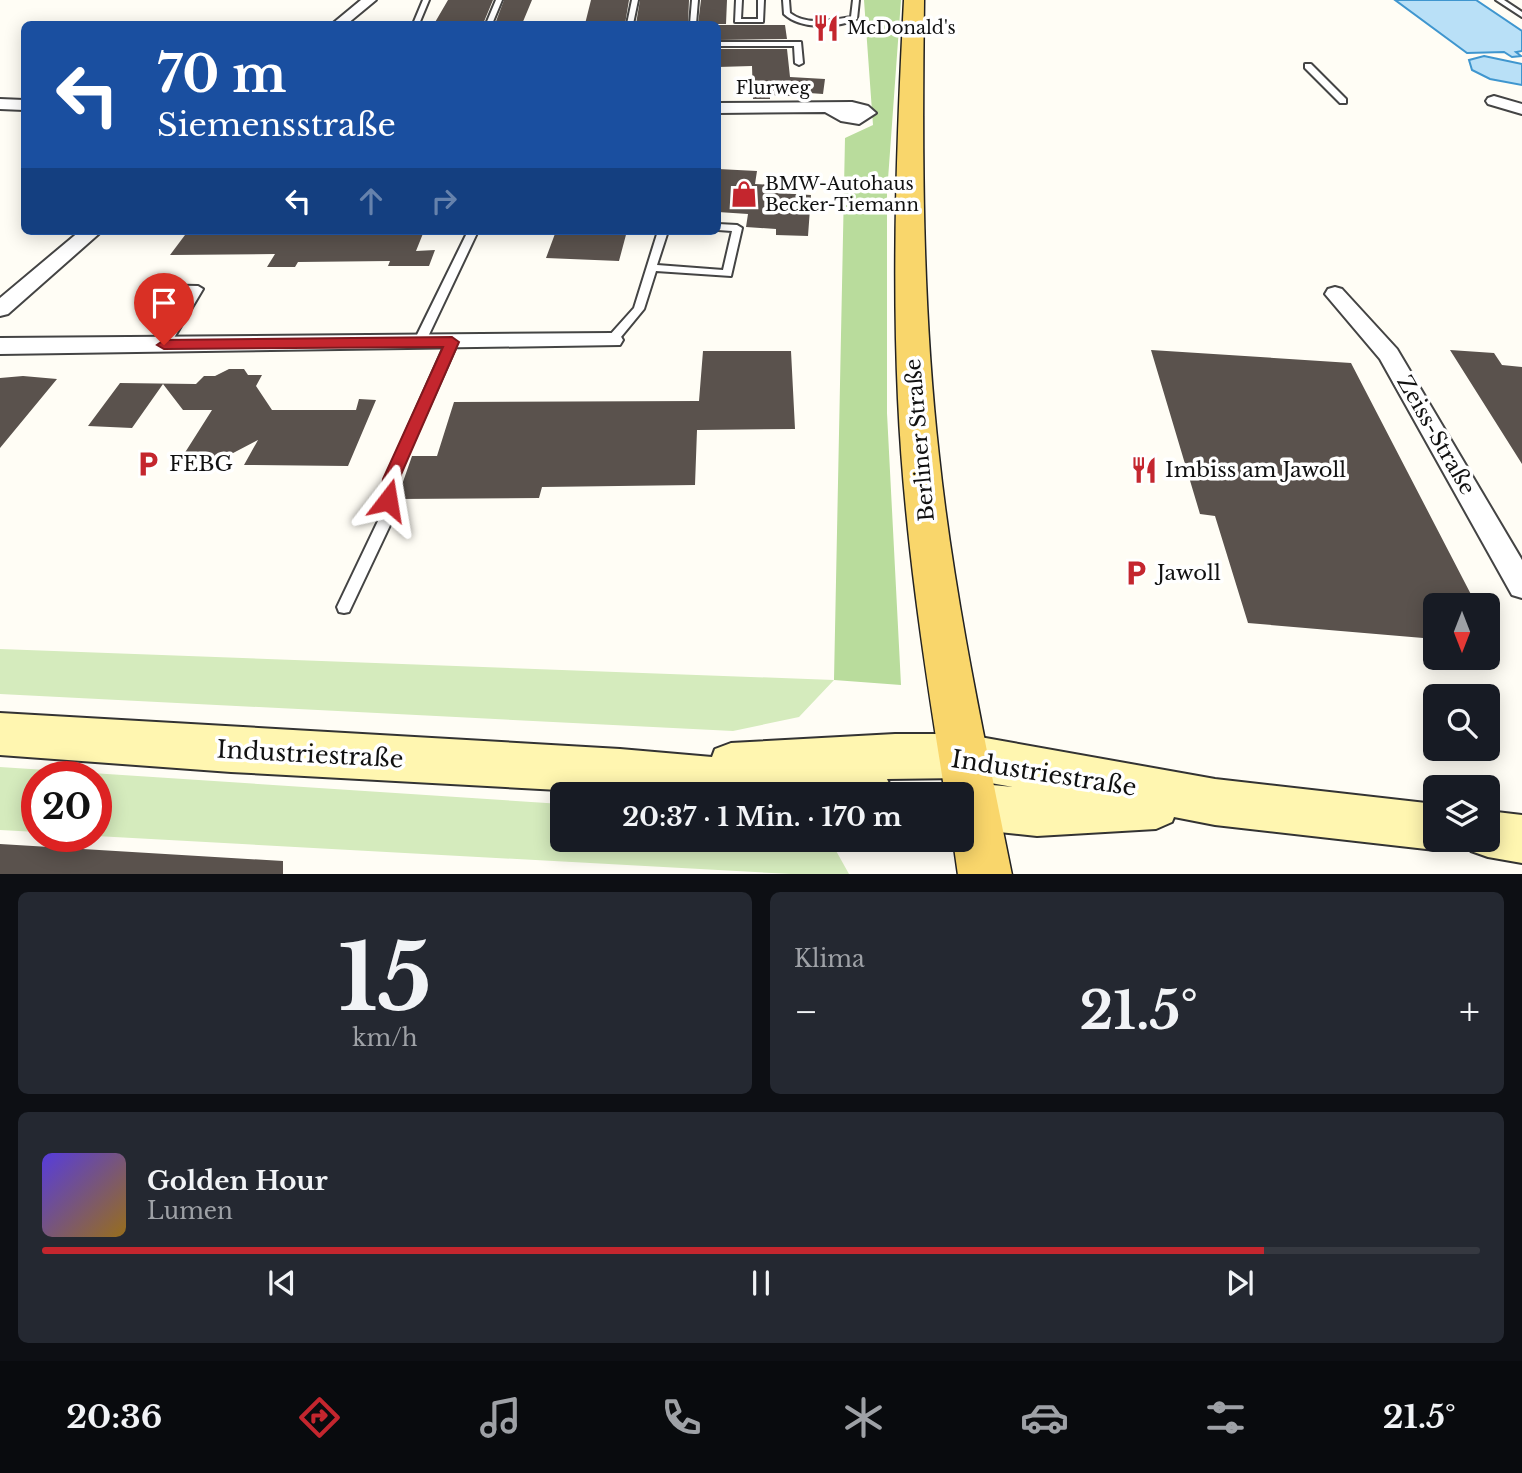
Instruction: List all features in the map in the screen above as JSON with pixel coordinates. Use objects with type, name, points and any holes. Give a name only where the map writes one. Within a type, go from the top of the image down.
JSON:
[{"type":"main road","name":"Berliner Straße","points":[[914,0],[908,173],[912,351],[930,553],[965,782]]},
{"type":"main road","name":"Berliner Straße","points":[[974,832],[985,874]]},
{"type":"street","points":[[343,21],[369,0]]},
{"type":"street","points":[[1494,101],[1522,109]]},
{"type":"street","points":[[0,104],[21,105]]},
{"type":"street","name":"Flurweg","points":[[721,108],[828,107]]},
{"type":"street","points":[[0,309],[87,235]]},
{"type":"street","name":"Zeiss-Straße","points":[[1335,294],[1389,354],[1522,586]]},
{"type":"street","points":[[0,346],[612,340]]},
{"type":"street","name":"Industriestraße","points":[[0,734],[245,751],[620,771],[740,782]]},
{"type":"street","name":"Industriestraße","points":[[620,771],[895,756],[963,757],[1214,802],[1423,826]]},
{"type":"street","name":"Industriestraße","points":[[974,807],[1037,813],[1214,802]]},
{"type":"street","points":[[1500,836],[1522,839]]},
{"type":"lane","points":[[417,21],[426,0]]},
{"type":"lane","points":[[490,21],[499,0]]},
{"type":"lane","points":[[631,21],[635,0]]},
{"type":"lane","points":[[693,21],[695,0]]},
{"type":"lane","points":[[739,0],[737,20],[761,21],[761,0]]},
{"type":"lane","points":[[786,0],[787,14],[797,21],[839,22],[854,19],[856,0]]},
{"type":"lane","points":[[1499,0],[1522,15]]},
{"type":"lane","points":[[721,44],[798,44],[799,63]]},
{"type":"lane","points":[[1308,66],[1343,101]]},
{"type":"lane","points":[[652,268],[727,274],[737,228],[721,227]]},
{"type":"lane","points":[[419,343],[471,235]]},
{"type":"lane","points":[[612,340],[639,309],[662,235]]},
{"type":"lane","points":[[147,288],[198,289],[164,345]]},
{"type":"lane","points":[[344,607],[385,521],[391,479],[452,342]]},
{"type":"green space","points":[[864,0],[901,0],[887,193],[887,413],[901,685],[834,680],[845,138],[873,125]]},
{"type":"green space","points":[[0,649],[834,680],[799,717],[733,731],[0,694]]},
{"type":"green space","points":[[0,767],[21,768],[21,831],[0,830]]},
{"type":"green space","points":[[112,774],[550,803],[550,852],[837,852],[849,874],[791,874],[112,837]]},
{"type":"water","points":[[1395,0],[1476,0],[1522,31],[1522,51],[1516,52],[1521,56],[1512,57],[1504,52],[1467,53]]},
{"type":"water","points":[[1484,56],[1522,64],[1522,85],[1490,79],[1472,70],[1469,60]]},
{"type":"building","points":[[448,0],[493,0],[484,21],[436,21]]},
{"type":"building","points":[[504,0],[532,0],[523,21],[496,21]]},
{"type":"building","points":[[591,0],[629,0],[626,21],[586,21]]},
{"type":"building","points":[[640,0],[689,0],[688,21],[636,21]]},
{"type":"building","points":[[701,0],[727,0],[726,24],[721,24],[721,21],[698,21]]},
{"type":"building","points":[[721,25],[785,25],[787,39],[721,40]]},
{"type":"building","points":[[721,49],[787,49],[790,77],[825,79],[823,94],[809,93],[808,97],[770,95],[770,99],[753,99],[752,66],[721,67]]},
{"type":"building","points":[[721,169],[757,171],[755,184],[779,185],[778,193],[811,195],[808,236],[776,235],[776,229],[746,227],[748,214],[721,212]]},
{"type":"building","points":[[185,235],[422,235],[416,251],[435,250],[429,266],[388,266],[390,261],[298,262],[295,267],[267,267],[275,254],[170,255]]},
{"type":"building","points":[[555,235],[626,235],[619,261],[546,258]]},
{"type":"building","points":[[1151,350],[1351,363],[1470,593],[1423,593],[1423,638],[1248,623],[1215,516],[1200,514]]},
{"type":"building","points":[[1450,350],[1494,353],[1502,365],[1522,367],[1522,464]]},
{"type":"building","points":[[703,351],[791,351],[795,429],[697,430],[695,485],[542,487],[539,498],[397,499],[412,456],[437,456],[454,402],[699,401]]},
{"type":"building","points":[[229,369],[244,369],[248,375],[262,375],[256,386],[272,410],[356,410],[359,399],[376,400],[348,466],[244,465],[258,440],[216,462],[179,462],[212,410],[183,410],[163,384],[132,428],[88,426],[120,383],[196,384],[204,376],[215,376]]},
{"type":"building","points":[[23,376],[57,379],[0,448],[0,378]]},
{"type":"building","points":[[0,844],[21,845],[21,852],[112,851],[283,861],[283,874],[0,874]]},
{"type":"place","name":"McDonald's","points":[[826,28]]},
{"type":"place","name":"BMW-Autohaus Becker-Tiemann","points":[[744,194]]},
{"type":"place","name":"FEBG","points":[[148,464]]},
{"type":"place","name":"Imbiss am Jawoll","points":[[1144,470]]},
{"type":"place","name":"Jawoll","points":[[1136,573]]},
{"type":"route","points":[[164,345],[452,342],[391,479],[388,500]]}]
